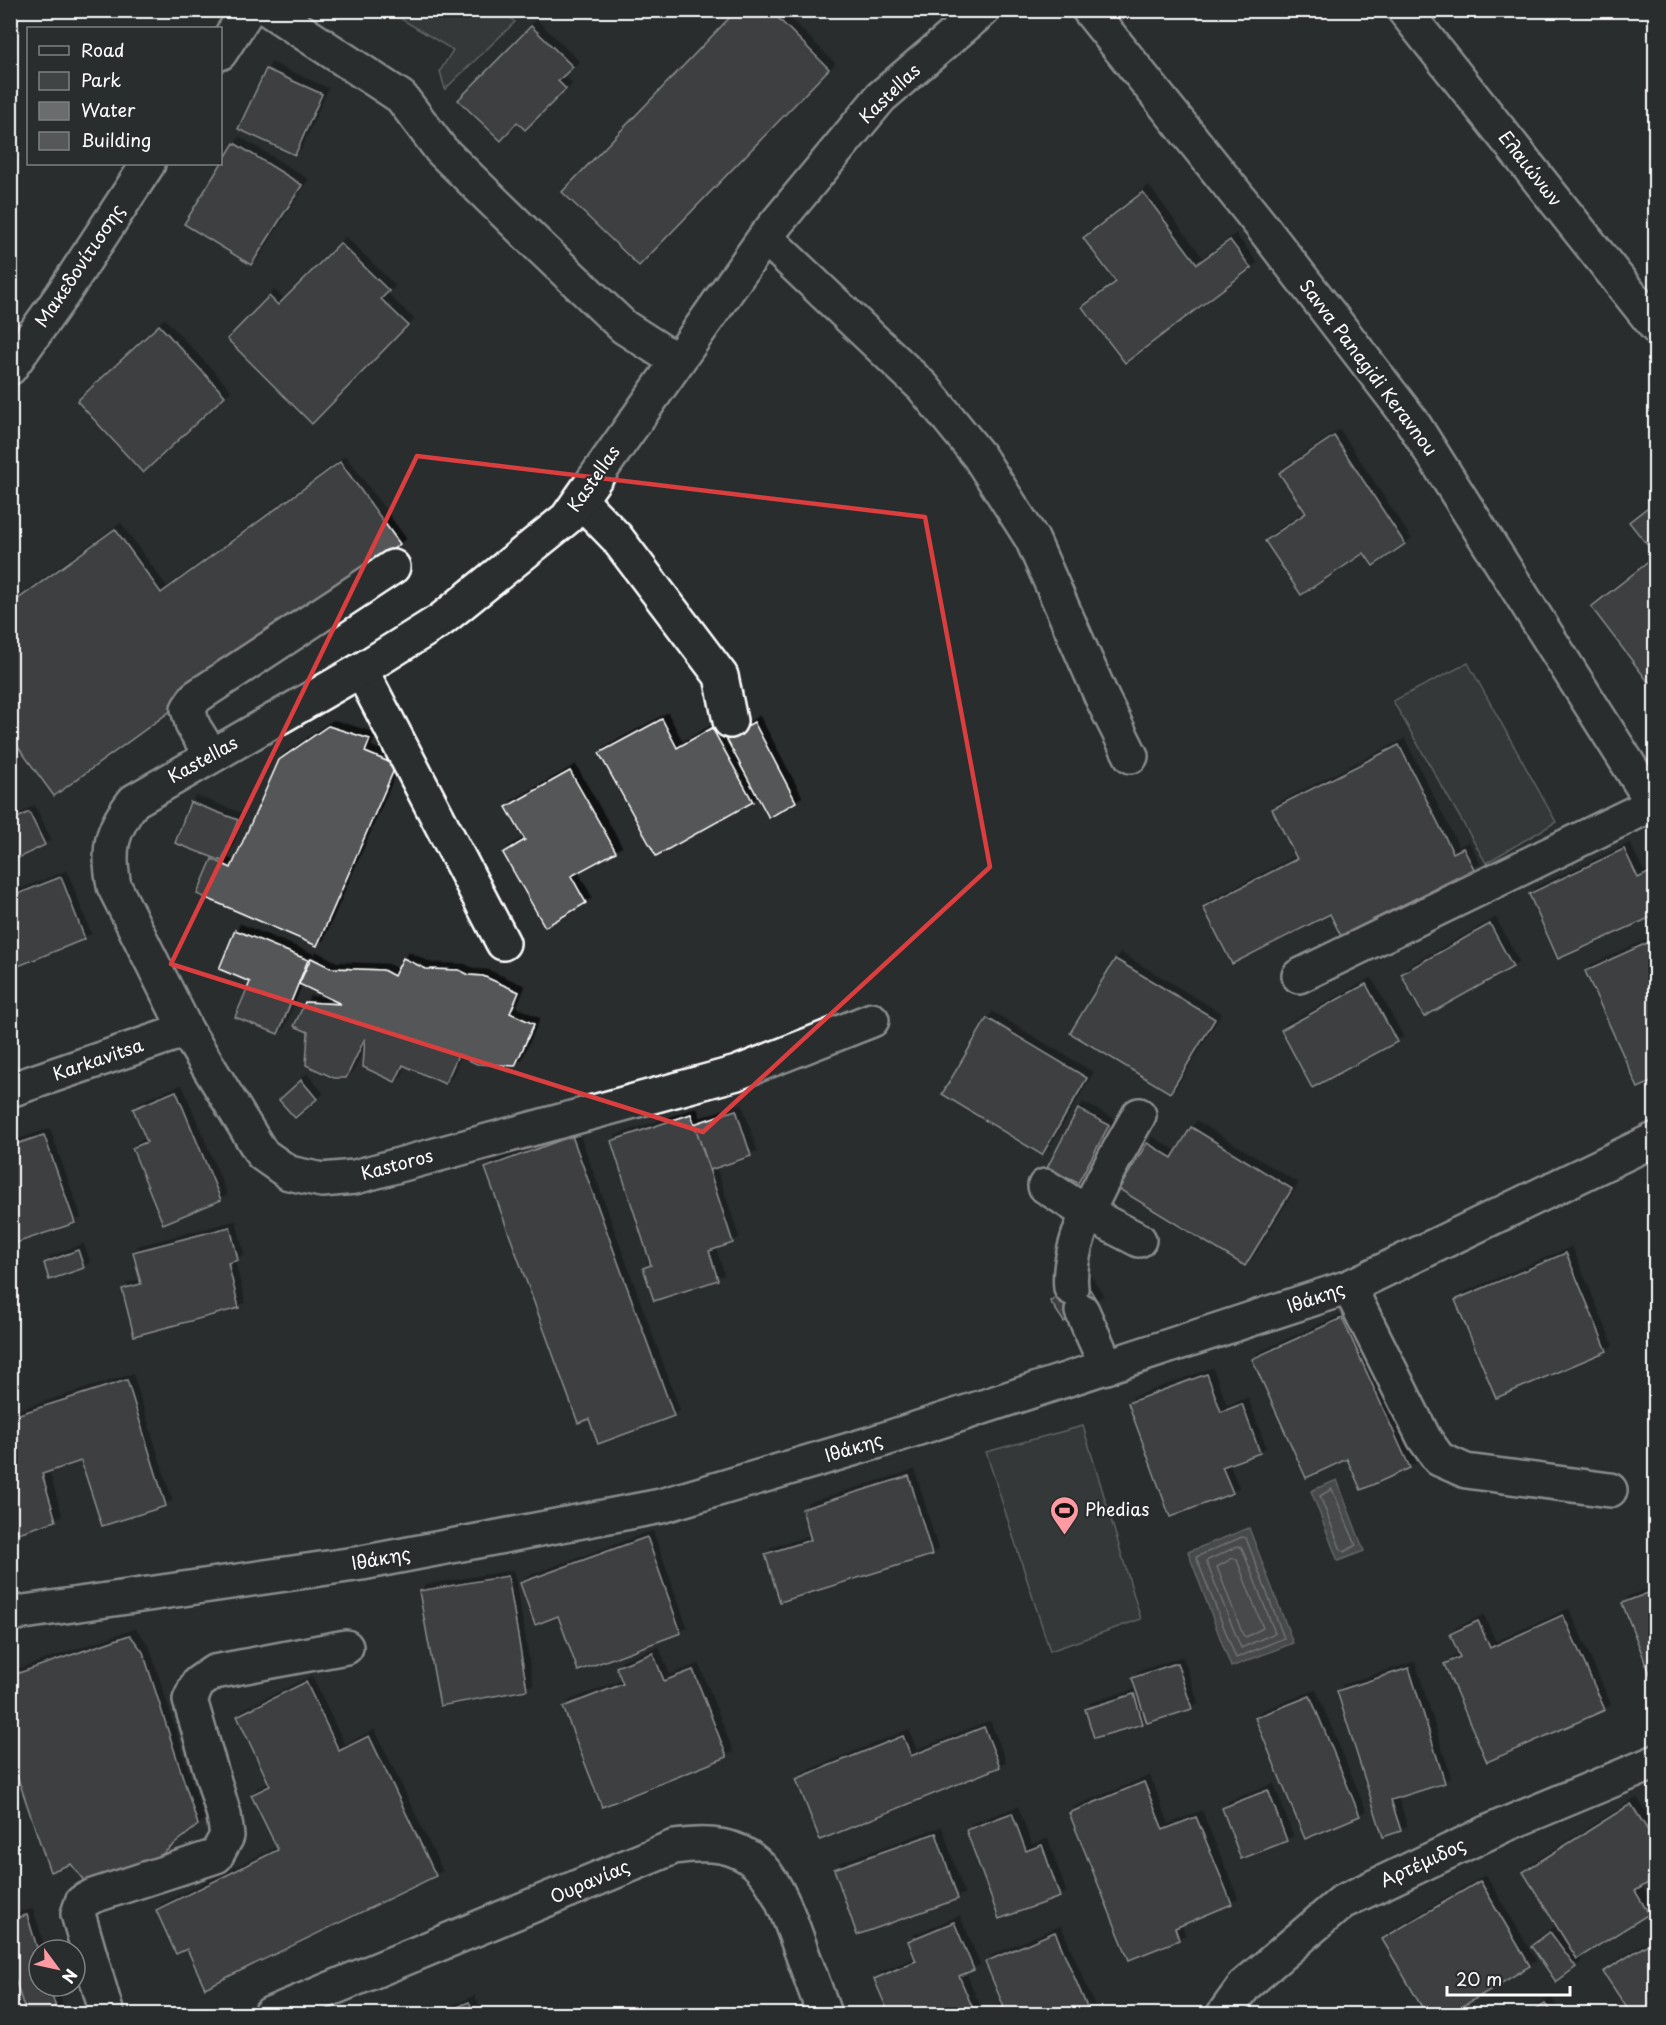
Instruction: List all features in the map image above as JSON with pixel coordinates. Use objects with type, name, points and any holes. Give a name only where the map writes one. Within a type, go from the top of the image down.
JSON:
[{"type":"street","points":[[222,50],[248,10]]},
{"type":"street","points":[[269,10],[401,97],[441,150],[542,249],[624,327],[677,361]]},
{"type":"street","name":"Kastellas","points":[[112,840],[120,819],[134,801],[361,670],[441,620],[567,518],[765,237],[881,98],[983,10]]},
{"type":"street","name":"Savva Panagidi Keravnou","points":[[1089,10],[1260,224],[1411,420],[1654,806]]},
{"type":"street","name":"Ελαιώνων","points":[[1404,10],[1656,327]]},
{"type":"street","name":"Μακεδονίτισσης","points":[[10,368],[62,295],[147,165]]},
{"type":"street","points":[[765,237],[923,387],[979,456],[1032,539],[1103,700],[1131,756]]},
{"type":"street","points":[[580,500],[616,537],[721,675],[730,721]]},
{"type":"street","points":[[211,755],[190,717],[188,709],[196,697],[393,567]]},
{"type":"street","points":[[361,670],[503,943]]},
{"type":"street","points":[[1299,976],[1654,806]]},
{"type":"street","name":"Kastoros","points":[[112,840],[110,863],[114,886],[186,1030],[262,1154],[290,1173],[322,1180],[355,1177],[737,1073],[872,1020]]},
{"type":"street","name":"Karkavitsa","points":[[10,1090],[186,1030]]},
{"type":"street","points":[[1107,1366],[1076,1299],[1069,1270],[1087,1213],[1139,1115]]},
{"type":"street","name":"Ιθάκης","points":[[10,1614],[362,1563],[661,1506],[876,1442],[1349,1287],[1656,1139]]},
{"type":"street","points":[[1046,1186],[1087,1213],[1139,1240]]},
{"type":"street","points":[[1349,1287],[1424,1438],[1439,1459],[1466,1471],[1611,1490]]},
{"type":"street","points":[[107,2014],[78,1914],[82,1902],[216,1856],[227,1836],[224,1815],[190,1700],[198,1683],[214,1672],[346,1647]]},
{"type":"street","name":"Αρτέμιδος","points":[[1224,2014],[1245,1985],[1342,1902],[1502,1826],[1656,1761]]},
{"type":"street","name":"Ουρανίας","points":[[270,2014],[674,1847],[700,1843],[726,1847],[750,1857],[770,1875],[783,1899],[824,2014]]},
{"type":"highlighted area","points":[[417,456],[925,517],[990,867],[703,1132],[171,964]]},
{"type":"green space","points":[[388,11],[503,11],[515,22],[445,89],[440,71],[453,50]]},
{"type":"green space","points":[[1468,663],[1556,822],[1486,863],[1393,701]]},
{"type":"green space","name":"Phedias","points":[[1083,1426],[1141,1619],[1050,1651],[986,1452]]},
{"type":"water","points":[[1337,1480],[1364,1551],[1338,1561],[1311,1491]]},
{"type":"water","points":[[1249,1528],[1293,1643],[1231,1667],[1188,1552]]},
{"type":"building","points":[[737,10],[770,10],[829,69],[639,266],[562,192]]},
{"type":"building","points":[[531,26],[573,67],[558,81],[566,89],[525,130],[517,122],[501,141],[458,100]]},
{"type":"building","points":[[266,69],[322,94],[295,155],[238,129]]},
{"type":"building","points":[[234,143],[302,185],[251,265],[184,224]]},
{"type":"building","points":[[1143,192],[1197,264],[1230,240],[1251,268],[1125,363],[1082,307],[1116,282],[1083,238]]},
{"type":"building","points":[[340,243],[389,291],[381,299],[408,325],[312,424],[227,339],[269,296],[278,305]]},
{"type":"building","points":[[159,325],[225,396],[143,473],[77,401]]},
{"type":"building","points":[[1334,436],[1405,544],[1373,566],[1364,553],[1301,595],[1265,541],[1306,513],[1279,473]]},
{"type":"building","points":[[340,462],[400,544],[54,796],[10,736],[10,605],[115,529],[161,593]]},
{"type":"building","points":[[1656,501],[1656,556],[1629,522]]},
{"type":"building","points":[[1656,556],[1656,678],[1649,683],[1591,607]]},
{"type":"building","points":[[662,719],[677,748],[712,728],[753,802],[656,856],[599,753]]},
{"type":"building","points":[[754,722],[796,802],[769,818],[726,738]]},
{"type":"building","points":[[328,726],[370,739],[365,752],[396,765],[317,946],[197,894],[212,859],[231,868],[279,760]]},
{"type":"building","points":[[1399,745],[1453,853],[1463,848],[1474,869],[1341,936],[1330,914],[1232,964],[1203,907],[1297,859],[1272,809]]},
{"type":"building","points":[[570,771],[616,852],[571,876],[586,903],[545,927],[503,853],[525,840],[506,807]]},
{"type":"building","points":[[190,802],[238,820],[222,861],[175,843]]},
{"type":"building","points":[[29,812],[45,845],[10,862],[10,822]]},
{"type":"building","points":[[1624,849],[1638,878],[1655,870],[1656,915],[1558,959],[1529,894]]},
{"type":"building","points":[[61,877],[85,939],[11,969],[10,897]]},
{"type":"building","points":[[1490,924],[1513,967],[1424,1017],[1401,974]]},
{"type":"building","points":[[235,930],[308,960],[278,1034],[235,1017],[250,982],[219,969]]},
{"type":"building","points":[[1656,939],[1656,1080],[1638,1088],[1585,971]]},
{"type":"building","points":[[311,958],[331,968],[383,970],[394,976],[403,958],[426,969],[459,970],[469,975],[483,976],[519,992],[510,1013],[534,1024],[515,1066],[477,1064],[458,1055],[445,1084],[403,1065],[395,1082],[363,1067],[365,1038],[346,1078],[334,1078],[306,1065],[308,1032],[294,1026],[305,1002],[341,1004],[299,984]]},
{"type":"building","points":[[1115,959],[1215,1019],[1170,1093],[1070,1033]]},
{"type":"building","points":[[1366,984],[1397,1042],[1312,1088],[1281,1030]]},
{"type":"building","points":[[987,1018],[1087,1078],[1042,1155],[942,1094]]},
{"type":"building","points":[[301,1080],[317,1099],[295,1118],[279,1100]]},
{"type":"building","points":[[176,1091],[221,1200],[163,1224],[132,1148],[147,1142],[133,1109]]},
{"type":"building","points":[[1078,1109],[1109,1125],[1078,1183],[1047,1168]]},
{"type":"building","points":[[736,1110],[751,1156],[710,1170],[694,1124]]},
{"type":"building","points":[[691,1114],[733,1243],[709,1251],[718,1280],[654,1301],[643,1268],[651,1265],[611,1141]]},
{"type":"building","points":[[1191,1127],[1292,1189],[1245,1266],[1119,1189],[1147,1143],[1172,1158]]},
{"type":"building","points":[[44,1135],[75,1223],[10,1245],[10,1146]]},
{"type":"building","points":[[572,1136],[674,1416],[598,1444],[589,1419],[578,1423],[485,1168]]},
{"type":"building","points":[[230,1227],[238,1260],[228,1263],[239,1308],[134,1336],[122,1289],[141,1284],[133,1252]]},
{"type":"building","points":[[78,1250],[84,1268],[49,1280],[44,1263]]},
{"type":"building","points":[[1566,1253],[1607,1351],[1496,1398],[1455,1300]]},
{"type":"building","points":[[1084,1280],[1097,1301],[1064,1322],[1050,1301]]},
{"type":"building","points":[[1342,1318],[1410,1468],[1361,1490],[1347,1459],[1306,1478],[1252,1359]]},
{"type":"building","points":[[1207,1374],[1221,1412],[1242,1404],[1260,1453],[1222,1467],[1233,1493],[1170,1517],[1128,1403]]},
{"type":"building","points":[[127,1380],[166,1506],[102,1526],[81,1461],[42,1474],[56,1521],[18,1533],[10,1508],[10,1417]]},
{"type":"building","points":[[909,1476],[932,1555],[780,1602],[765,1554],[811,1540],[802,1509]]},
{"type":"building","points":[[647,1537],[681,1633],[578,1671],[558,1616],[535,1625],[520,1583]]},
{"type":"building","points":[[508,1576],[527,1690],[440,1706],[419,1591]]},
{"type":"building","points":[[1656,1590],[1656,1689],[1622,1603]]},
{"type":"building","points":[[1563,1615],[1605,1710],[1487,1762],[1444,1664],[1460,1657],[1450,1634],[1478,1621],[1490,1648]]},
{"type":"building","points":[[130,1635],[143,1652],[198,1825],[156,1859],[85,1882],[71,1864],[50,1872],[10,1755],[10,1676]]},
{"type":"building","points":[[653,1653],[664,1681],[693,1670],[727,1757],[602,1807],[563,1707],[623,1684],[616,1667]]},
{"type":"building","points":[[1177,1663],[1192,1709],[1147,1723],[1132,1678]]},
{"type":"building","points":[[1409,1668],[1445,1783],[1391,1800],[1401,1831],[1383,1837],[1337,1691]]},
{"type":"building","points":[[306,1682],[339,1751],[369,1736],[436,1876],[205,1988],[187,1949],[176,1954],[156,1910],[278,1850],[251,1795],[270,1786],[237,1716]]},
{"type":"building","points":[[1134,1694],[1143,1724],[1094,1738],[1085,1709]]},
{"type":"building","points":[[1310,1696],[1360,1816],[1305,1839],[1255,1718]]},
{"type":"building","points":[[984,1727],[1000,1767],[820,1840],[796,1779],[903,1736],[911,1756]]},
{"type":"building","points":[[1144,1782],[1163,1830],[1196,1817],[1232,1904],[1175,1928],[1179,1940],[1129,1960],[1069,1813]]},
{"type":"building","points":[[1268,1790],[1287,1841],[1241,1859],[1222,1808]]},
{"type":"building","points":[[1631,1804],[1656,1843],[1656,1878],[1635,1891],[1649,1914],[1577,1959],[1523,1872]]},
{"type":"building","points":[[1012,1813],[1026,1851],[1042,1845],[1060,1897],[999,1919],[966,1830]]},
{"type":"building","points":[[936,1833],[958,1899],[857,1935],[834,1869]]},
{"type":"building","points":[[1480,1881],[1530,1966],[1450,2014],[1426,2014],[1382,1939]]},
{"type":"building","points":[[27,1915],[34,1938],[27,1938],[27,1998],[53,1998],[58,2014],[26,2014],[10,1963],[10,1920]]},
{"type":"building","points":[[954,1922],[974,1970],[959,1976],[975,2014],[889,2014],[874,1979],[916,1961],[908,1941]]},
{"type":"building","points":[[1055,1932],[1090,2014],[993,2014],[992,2012],[1004,2007],[985,1962]]},
{"type":"building","points":[[1550,1932],[1576,1967],[1556,1982],[1531,1946]]},
{"type":"building","points":[[1656,1939],[1656,2014],[1631,2014],[1603,1972]]},
{"type":"building","points":[[469,2002],[475,2014],[442,2014]]},
{"type":"building","points":[[1545,2004],[1552,2014],[1529,2014]]},
{"type":"place","name":"Phedias","points":[[1064,1536]]}]
